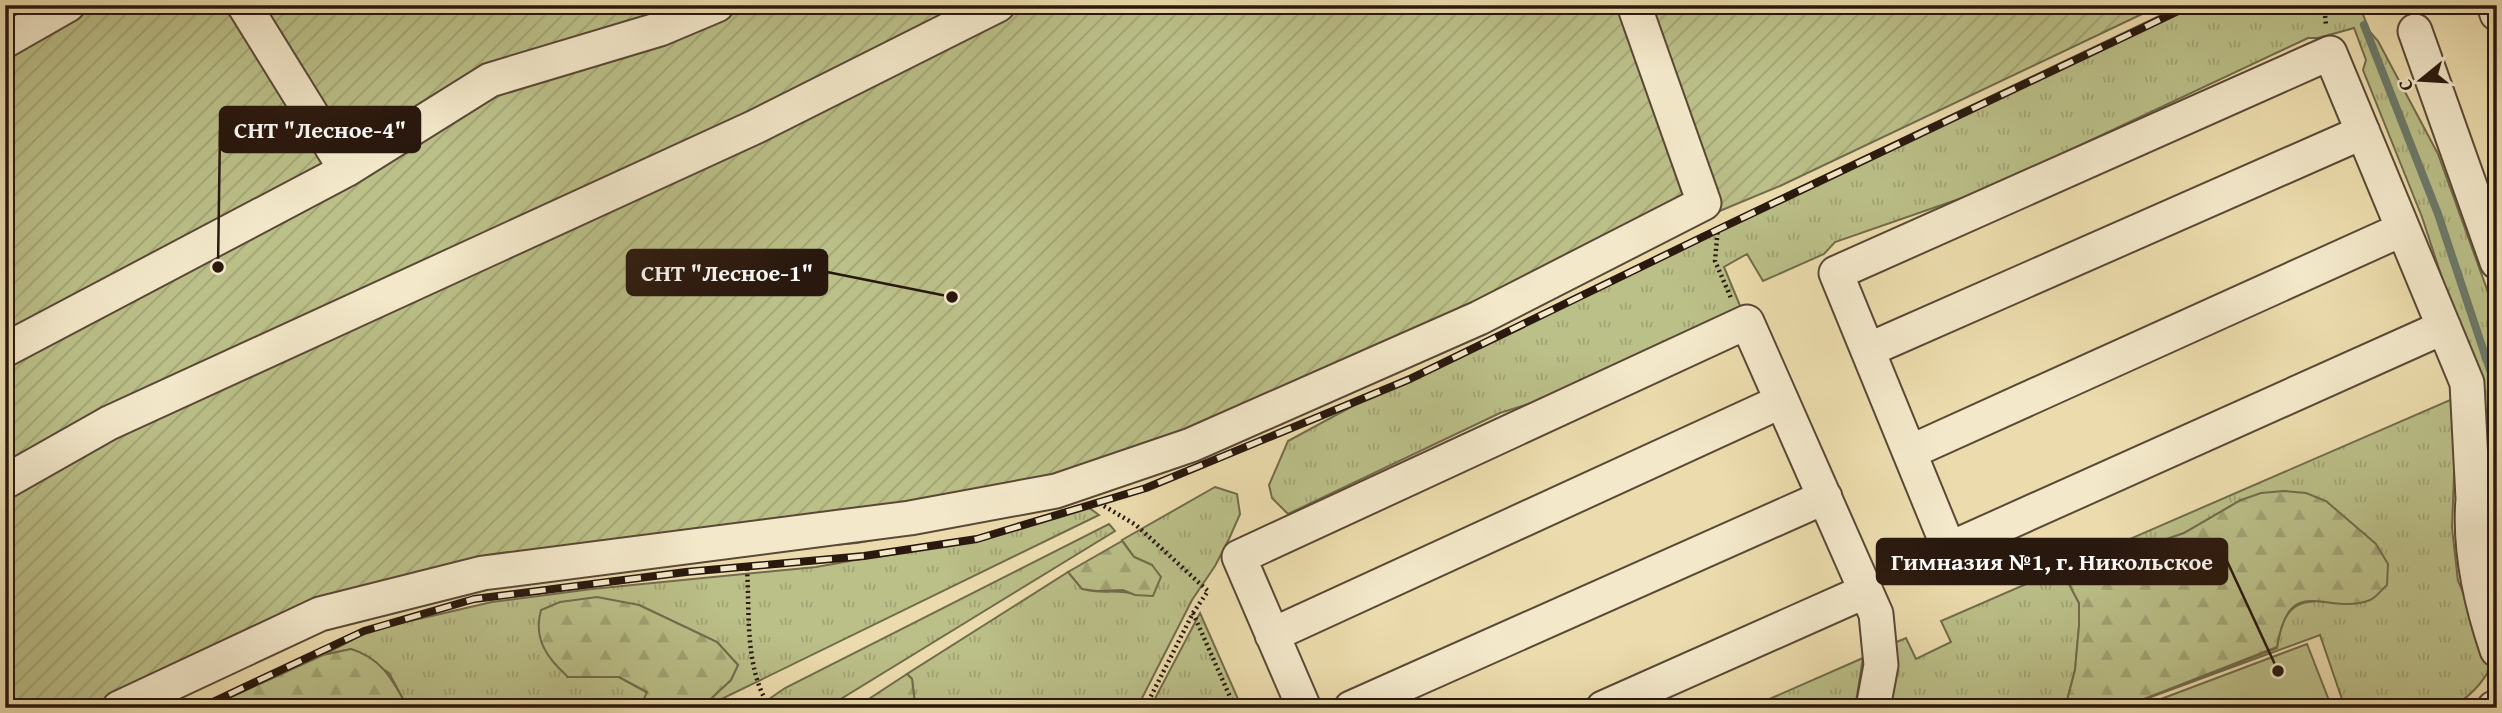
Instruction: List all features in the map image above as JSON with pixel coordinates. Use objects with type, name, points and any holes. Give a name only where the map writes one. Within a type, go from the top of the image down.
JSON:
[{"type":"street","points":[[5,41],[68,5]]},
{"type":"street","points":[[244,5],[346,170]]},
{"type":"street","points":[[5,350],[346,170],[490,80],[654,17],[717,5]]},
{"type":"street","points":[[5,482],[109,423],[742,133],[998,5]]},
{"type":"street","points":[[119,708],[320,614],[483,573],[910,518],[1056,491],[1191,445],[1479,318],[1704,203],[1634,5]]},
{"type":"street","points":[[2494,5],[2497,13]]},
{"type":"street","points":[[2415,31],[2497,262]]},
{"type":"street","points":[[2444,327],[1949,549],[1836,273],[2330,53],[2444,327],[2467,383],[2485,489],[2471,525],[2485,615],[2497,650]]},
{"type":"street","points":[[1868,350],[2363,132]]},
{"type":"street","points":[[1910,452],[2403,229]]},
{"type":"street","points":[[1304,708],[1239,557],[1746,322],[1876,614],[1881,666],[1873,708]]},
{"type":"street","points":[[1272,635],[1782,401]]},
{"type":"street","points":[[1351,708],[1825,497]]},
{"type":"street","points":[[1602,708],[1866,591]]},
{"type":"path","points":[[1704,203],[1720,229],[1715,261],[1731,299],[1746,322]]},
{"type":"path","points":[[1056,491],[1098,503],[1136,525],[1208,591],[1193,613],[1144,708]]},
{"type":"path","points":[[731,542],[746,567],[749,635],[759,691],[770,708]]},
{"type":"path","points":[[1193,613],[1235,708]]},
{"type":"green space","points":[[5,5],[2161,5],[1358,384],[968,523],[857,543],[543,569],[398,599],[141,708],[5,708]]},
{"type":"green space","points":[[2182,5],[2363,5],[2360,7],[2370,32],[2378,41],[2438,154],[2497,317],[2497,456],[2494,456],[2489,446],[2486,412],[2422,217],[2363,70],[2366,60],[2354,28],[2318,38],[2308,38],[1985,190],[1835,242],[1824,254],[1763,281],[1747,254],[1724,267],[1741,308],[1547,398],[1500,413],[1288,514],[1272,498],[1269,485],[1288,441],[1399,381]]},
{"type":"green space","points":[[2457,397],[2452,528],[2458,581],[2494,662],[2480,684],[2461,701],[2445,708],[2432,709],[2393,708],[2391,704],[2377,708],[2345,708],[2320,635],[2121,708],[2277,648],[2285,618],[2299,604],[2320,601],[2350,603],[2342,516],[2326,501],[2241,500],[2184,533],[2069,584],[2079,603],[2079,626],[2075,670],[2065,708],[1884,708],[1894,643],[1906,638],[1916,659],[1951,642],[1941,621]]},
{"type":"green space","points":[[1215,487],[1237,494],[1240,514],[1215,566],[1192,600],[1137,708],[913,708],[915,704],[912,679],[907,674],[1068,572],[1084,589],[1136,595],[1152,565],[1134,557],[1122,540]]},
{"type":"green space","points":[[2261,493],[2306,493],[2326,501],[2376,544],[2388,564],[2387,585],[2372,599],[2354,604],[2312,601],[2301,603],[2291,610],[2283,624],[2277,647],[2121,708],[2065,708],[2075,670],[2079,626],[2079,603],[2069,584],[2081,568],[2184,533],[2241,500]]},
{"type":"green space","points":[[2497,501],[2497,595],[2485,534],[2490,511]]},
{"type":"green space","points":[[1088,507],[1099,515],[703,708],[731,680],[738,665],[717,642],[639,605],[568,677],[619,677],[648,693],[640,708],[408,708],[389,673],[351,649],[323,655],[371,630],[492,602],[592,589],[816,567],[969,540]]},
{"type":"green space","points":[[1109,524],[1115,531],[826,708],[756,708],[785,688]]},
{"type":"green space","points":[[1122,541],[1134,557],[1152,565],[1161,577],[1153,596],[1135,595],[1123,590],[1082,589],[1068,572]]},
{"type":"green space","points":[[597,597],[639,605],[717,642],[738,665],[731,680],[701,708],[640,708],[647,692],[619,677],[568,677],[548,655],[540,639],[541,610],[560,602]]},
{"type":"green space","points":[[1200,613],[1242,708],[1150,708]]},
{"type":"green space","points":[[2307,644],[2332,708],[2137,708]]},
{"type":"green space","points":[[351,649],[371,658],[386,672],[408,708],[207,708],[323,655]]},
{"type":"green space","points":[[1863,658],[1855,708],[1749,708]]},
{"type":"green space","points":[[907,674],[912,679],[915,704],[913,708],[855,708]]},
{"type":"waterway","points":[[2364,25],[2438,214],[2497,391]]},
{"type":"railway","points":[[200,708],[364,631],[474,599],[686,572],[864,556],[977,539],[1146,488],[1410,379],[2191,5]]},
{"type":"place","name":"СНТ \"Лесное-4\"","points":[[218,267]]},
{"type":"place","name":"СНТ \"Лесное-1\"","points":[[952,297]]},
{"type":"place","name":"Гимназия №1, г. Никольское","points":[[2278,671]]}]
